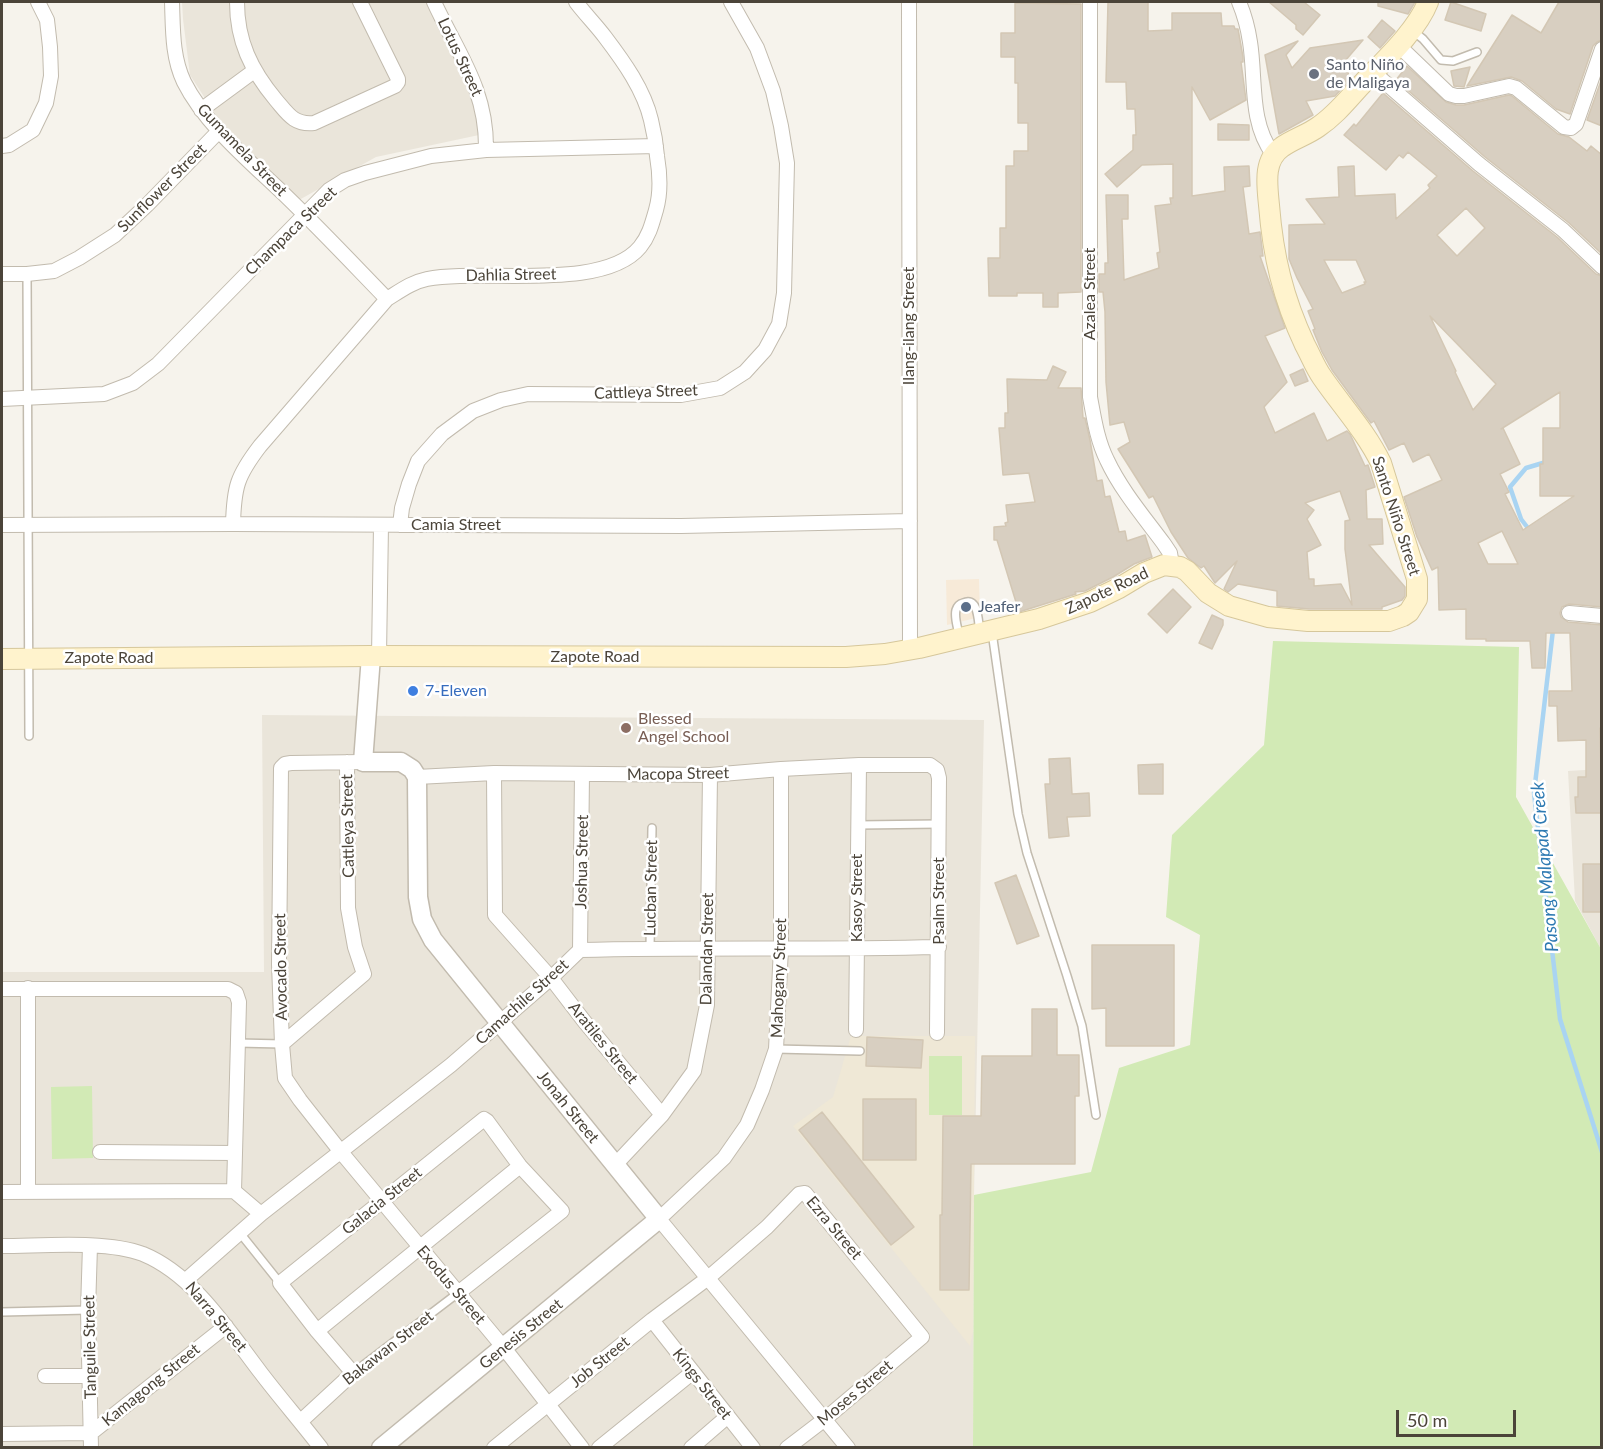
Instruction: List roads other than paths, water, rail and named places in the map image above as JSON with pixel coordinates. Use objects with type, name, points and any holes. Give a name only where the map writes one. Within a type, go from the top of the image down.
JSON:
[{"type":"main road","points":[[1273,154],[1318,127],[1334,114],[1398,45],[1424,14],[1428,2]]},
{"type":"main road","name":"Santo Niño Street","points":[[1172,565],[1187,571],[1208,593],[1229,606],[1268,617],[1308,621],[1389,621],[1409,612],[1417,599],[1417,579],[1381,463],[1372,446],[1314,363],[1286,298],[1272,237],[1268,164],[1273,154]]},
{"type":"main road","name":"Zapote Road","points":[[2,658],[846,657],[885,654],[986,633],[1074,609],[1157,567],[1172,565]]},
{"type":"street","points":[[2,146],[9,145],[33,130],[46,103],[51,76],[48,20],[38,2]]},
{"type":"street","name":"Gumamela Street","points":[[172,2],[172,31],[176,56],[184,81],[201,110],[219,131],[387,299]]},
{"type":"street","points":[[237,2],[239,29],[254,71],[281,106],[302,124],[314,123],[395,86],[398,82],[360,2]]},
{"type":"street","name":"Lotus Street","points":[[434,2],[479,95],[487,130],[486,150]]},
{"type":"street","name":"Dahlia Street","points":[[233,524],[238,482],[246,465],[387,299],[406,286],[426,279],[448,276],[560,274],[594,271],[622,262],[639,249],[650,232],[659,201],[660,173],[651,118],[641,92],[604,37],[576,2]]},
{"type":"street","name":"Cattleya Street","points":[[400,525],[402,508],[418,461],[442,434],[473,411],[501,400],[528,394],[681,395],[720,388],[745,372],[765,350],[779,324],[784,293],[787,163],[773,91],[757,48],[731,2]]},
{"type":"street","name":"Ilang-ilang Street","points":[[909,2],[910,650]]},
{"type":"street","name":"Azalea Street","points":[[1090,2],[1090,397],[1096,427],[1106,458],[1119,482],[1170,553],[1172,565]]},
{"type":"street","points":[[1239,2],[1250,42],[1260,130],[1273,154]]},
{"type":"street","points":[[1398,45],[1449,94],[1464,96],[1509,86],[1516,88],[1564,127],[1571,128],[1576,124],[1602,49]]},
{"type":"street","points":[[201,110],[254,71]]},
{"type":"street","points":[[1373,72],[1479,164],[1563,230],[1602,267]]},
{"type":"street","name":"Sunflower Street","points":[[2,274],[54,271],[80,258],[115,235],[147,206],[219,131]]},
{"type":"street","name":"Champaca Street","points":[[2,399],[104,394],[133,383],[158,364],[329,190],[365,172],[431,156],[486,150],[656,146]]},
{"type":"street","name":"Camia Street","points":[[2,525],[681,526],[910,520]]},
{"type":"street","name":"Cattleya Street","points":[[282,1044],[364,974],[355,947],[348,908],[355,762],[375,657],[381,525]]},
{"type":"street","points":[[1569,613],[1602,616]]},
{"type":"street","points":[[355,762],[401,762],[412,769],[417,777]]},
{"type":"street","name":"Avocado Street","points":[[341,1152],[285,1078],[279,964],[281,768],[285,764],[355,762]]},
{"type":"street","name":"Macopa Street","points":[[417,777],[494,773],[710,775],[859,765],[930,765],[937,770]]},
{"type":"street","name":"Kasoy Street","points":[[856,1030],[859,765]]},
{"type":"street","name":"Mahogany Street","points":[[659,1219],[724,1158],[747,1125],[776,1049],[781,948],[781,769]]},
{"type":"street","name":"Psalm Street","points":[[937,770],[939,778],[937,1033]]},
{"type":"street","name":"Aratiles Street","points":[[494,773],[495,915],[551,978],[662,1115]]},
{"type":"street","name":"Joshua Street","points":[[580,950],[582,774]]},
{"type":"street","name":"Dalandan Street","points":[[615,1165],[662,1115],[694,1071],[707,1005],[710,775]]},
{"type":"street","name":"Jonah Street","points":[[417,777],[418,897],[422,919],[433,940],[499,1024],[848,1448]]},
{"type":"street","name":"Camachile Street","points":[[186,1280],[261,1214],[451,1065],[580,950],[939,947]]},
{"type":"street","points":[[28,988],[28,1191]]},
{"type":"street","points":[[2,989],[228,989],[236,993],[239,1002],[234,1191]]},
{"type":"street","name":"Galacia Street","points":[[280,1283],[484,1119],[488,1121],[520,1166]]},
{"type":"street","points":[[100,1152],[235,1154]]},
{"type":"street","name":"Exodus Street","points":[[341,1152],[504,1348],[582,1448]]},
{"type":"street","points":[[317,1331],[520,1166]]},
{"type":"street","name":"Bakawan Street","points":[[458,1293],[562,1210],[520,1166]]},
{"type":"street","points":[[2,1191],[234,1191],[261,1214]]},
{"type":"street","name":"Ezra Street","points":[[708,1278],[767,1227],[799,1194],[805,1193],[922,1337]]},
{"type":"street","name":"Genesis Street","points":[[381,1448],[659,1219]]},
{"type":"street","name":"Narra Street","points":[[2,1246],[119,1248],[142,1254],[161,1264],[186,1280],[226,1326],[321,1448]]},
{"type":"street","name":"Tanguile Street","points":[[90,1246],[88,1310],[91,1440]]},
{"type":"street","name":"Job Street","points":[[494,1448],[652,1320],[708,1278]]},
{"type":"street","points":[[280,1283],[352,1373]]},
{"type":"street","name":"Kings Street","points":[[652,1320],[753,1448]]},
{"type":"street","name":"Kamagong Street","points":[[2,1434],[91,1440],[226,1326]]},
{"type":"street","name":"Moses Street","points":[[787,1448],[922,1337]]},
{"type":"street","points":[[599,1448],[693,1372]]},
{"type":"street","name":"Bakawan Street","points":[[301,1421],[352,1373]]},
{"type":"street","points":[[45,1376],[90,1376]]},
{"type":"street","points":[[691,1448],[728,1416]]},
{"type":"lane","points":[[1411,29],[1441,60],[1453,61],[1477,52]]},
{"type":"lane","points":[[27,274],[29,736]]},
{"type":"lane","points":[[959,639],[956,609],[959,605],[969,602],[977,608],[986,633],[1018,814],[1027,853],[1082,1026],[1096,1115]]},
{"type":"lane","points":[[858,825],[939,824]]},
{"type":"lane","name":"Lucban Street","points":[[650,948],[652,828]]},
{"type":"lane","points":[[238,1043],[282,1044]]},
{"type":"lane","points":[[776,1049],[860,1051]]},
{"type":"lane","points":[[240,1233],[280,1283]]},
{"type":"lane","name":"Bakawan Street","points":[[352,1373],[458,1293]]},
{"type":"lane","points":[[2,1312],[88,1310]]},
{"type":"waterway","name":"Pasong Malapad Creek","points":[[1531,532],[1521,519],[1510,487],[1526,468],[1546,462]]},
{"type":"waterway","name":"Pasong Malapad Creek","points":[[1553,630],[1534,793],[1560,1019],[1602,1152]]},
{"type":"place","name":"Santo Niño de Maligaya","points":[[1314,74]]},
{"type":"place","name":"Jeafer","points":[[966,607]]},
{"type":"place","name":"7-Eleven","points":[[413,691]]},
{"type":"place","name":"Blessed Angel School","points":[[626,728]]}]
